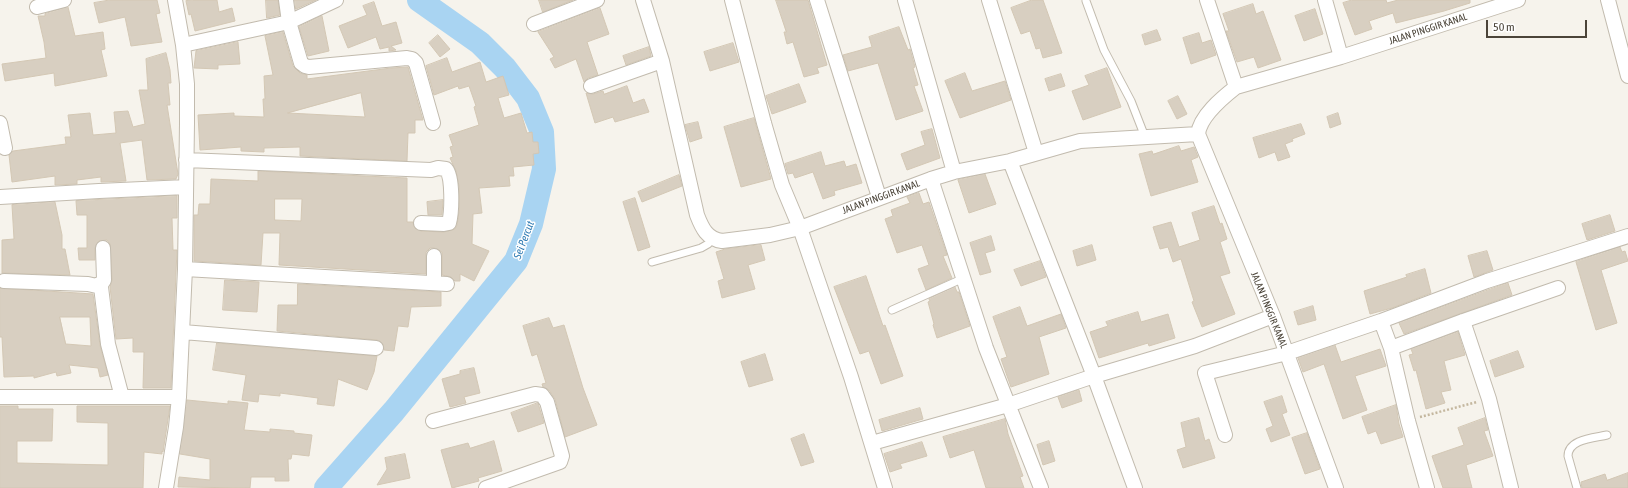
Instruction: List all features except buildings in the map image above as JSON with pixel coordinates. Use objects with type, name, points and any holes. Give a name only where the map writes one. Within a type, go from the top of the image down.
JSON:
[{"type":"street","points":[[37,7],[64,0]]},
{"type":"street","points":[[166,488],[176,427],[179,397],[185,269],[187,84],[183,45],[175,0]]},
{"type":"street","points":[[286,0],[288,22],[301,63],[304,66],[309,67],[407,58],[412,59],[416,63],[433,123]]},
{"type":"street","points":[[183,45],[288,22],[336,0]]},
{"type":"street","points":[[534,24],[597,0]]},
{"type":"street","points":[[643,0],[662,61],[697,215],[704,232],[713,239]]},
{"type":"street","points":[[732,0],[764,123],[782,185],[800,228],[852,377],[885,488]]},
{"type":"street","points":[[817,0],[879,197]]},
{"type":"street","points":[[905,0],[954,172]]},
{"type":"street","points":[[990,0],[1036,153]]},
{"type":"street","points":[[1207,0],[1236,87]]},
{"type":"street","points":[[1325,0],[1341,57]]},
{"type":"street","name":"JALAN PINGGIR KANAL","points":[[1336,488],[1273,316],[1198,134],[1200,124],[1206,115],[1236,87],[1341,57],[1518,0]]},
{"type":"street","points":[[1608,0],[1628,76]]},
{"type":"street","points":[[592,86],[662,61]]},
{"type":"street","points":[[0,123],[5,148]]},
{"type":"street","name":"JALAN PINGGIR KANAL","points":[[713,239],[722,241],[770,235],[800,228],[879,197],[954,172],[1010,161],[1080,141],[1198,134]]},
{"type":"street","points":[[186,160],[431,170],[438,168],[446,169],[449,178],[451,197],[449,223],[421,223]]},
{"type":"street","points":[[1010,161],[1094,376],[1135,488]]},
{"type":"street","points":[[932,179],[986,348],[1041,488]]},
{"type":"street","points":[[0,197],[186,187]]},
{"type":"street","points":[[1225,435],[1206,373],[1287,353],[1381,321],[1487,281],[1628,236]]},
{"type":"street","points":[[4,281],[97,285],[102,283],[104,280],[103,248]]},
{"type":"street","points":[[185,269],[441,283],[434,256]]},
{"type":"street","points":[[97,285],[101,287],[103,292],[108,344],[122,397]]},
{"type":"street","points":[[1391,348],[1558,288]]},
{"type":"street","points":[[872,443],[1008,405],[1094,376],[1195,346],[1273,316]]},
{"type":"street","points":[[1381,321],[1391,348],[1408,420],[1427,488]]},
{"type":"street","points":[[1463,321],[1489,399],[1511,488]]},
{"type":"street","points":[[183,332],[376,348]]},
{"type":"street","points":[[433,421],[535,394],[542,395],[547,402],[562,456],[560,462],[486,488]]},
{"type":"street","points":[[0,396],[179,397]]},
{"type":"lane","points":[[1086,1],[1104,50],[1131,101],[1145,137]]},
{"type":"lane","points":[[652,262],[701,248],[713,239]]},
{"type":"lane","points":[[892,310],[964,278]]},
{"type":"lane","points":[[1577,488],[1568,456],[1570,446],[1607,435]]},
{"type":"path","points":[[1408,420],[1489,399]]},
{"type":"waterway","name":"Sei Percut","points":[[326,488],[394,411],[516,261],[531,224],[544,169],[542,132],[528,98],[505,68],[480,43],[419,0]]}]
